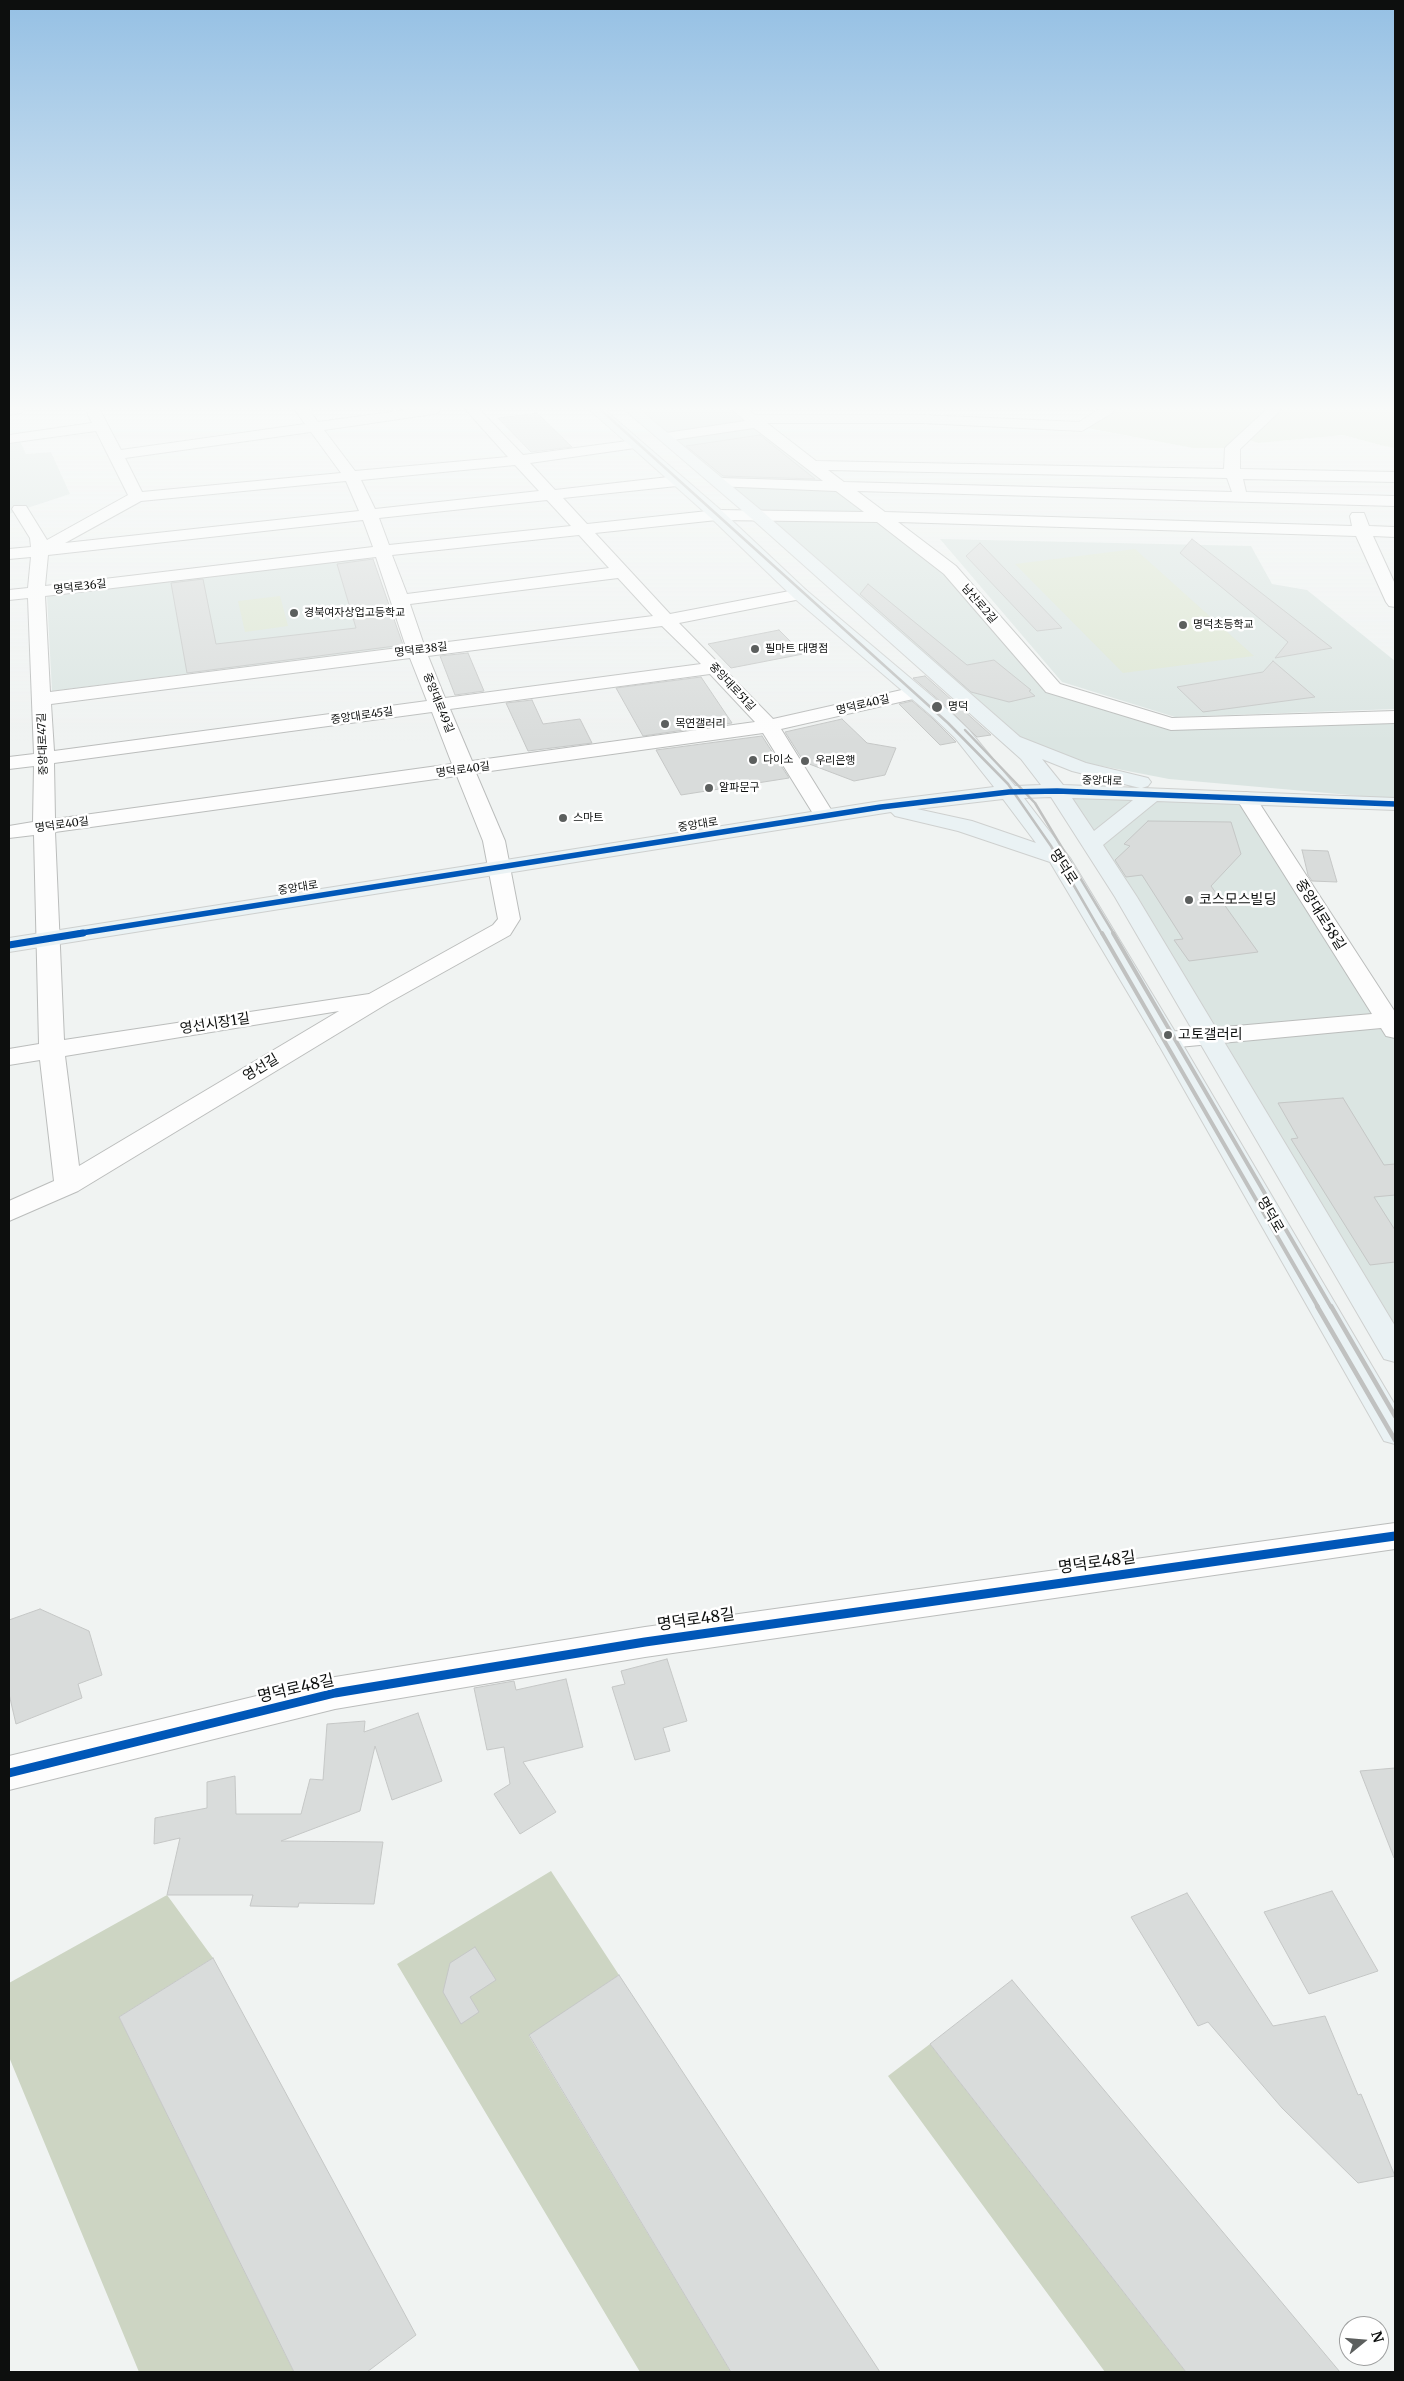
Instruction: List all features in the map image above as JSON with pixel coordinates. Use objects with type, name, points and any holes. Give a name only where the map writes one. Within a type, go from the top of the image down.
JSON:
[{"type":"main road","name":"명덕로","points":[[724,521],[800,594],[962,734],[1009,792],[1058,858],[1168,1040],[1395,1432]]},
{"type":"main road","points":[[764,521],[1028,754],[1058,791],[1093,843],[1395,1351]]},
{"type":"main road","points":[[1009,738],[1079,767],[1196,796]]},
{"type":"main road","name":"중앙대로","points":[[9,944],[882,807],[1009,792],[1058,791],[1395,804]]},
{"type":"main road","points":[[1093,843],[1152,795]]},
{"type":"main road","points":[[882,807],[964,826],[1058,858]]},
{"type":"street","name":"중앙대로47길","points":[[28,521],[38,538],[40,550],[36,592],[44,758],[44,827],[49,938]]},
{"type":"street","points":[[40,550],[93,521]]},
{"type":"street","points":[[9,554],[304,521]]},
{"type":"street","name":"중앙대로49길","points":[[372,521],[416,650],[494,841],[509,919]]},
{"type":"street","name":"중앙대로51길","points":[[575,521],[666,620],[715,668],[769,726],[824,816]]},
{"type":"street","name":"명덕로36길","points":[[9,595],[653,521]]},
{"type":"street","name":"남산로2길","points":[[884,521],[950,570],[1053,688],[1171,724],[1395,717]]},
{"type":"street","name":"명덕로36길","points":[[1030,521],[1395,532]]},
{"type":"street","points":[[1251,521],[1254,528]]},
{"type":"street","points":[[1360,521],[1362,531],[1390,581],[1395,602]]},
{"type":"street","points":[[400,600],[622,572]]},
{"type":"street","name":"명덕로38길","points":[[41,699],[416,650],[666,620],[800,594]]},
{"type":"street","name":"중앙대로45길","points":[[9,763],[715,668]]},
{"type":"street","name":"명덕로40길","points":[[9,832],[769,726],[915,693]]},
{"type":"street","name":"중앙대로58길","points":[[1246,798],[1393,1024]]},
{"type":"street","name":"영선길","points":[[9,1212],[68,1185],[379,998],[502,930],[509,919]]},
{"type":"street","points":[[49,938],[52,1050],[68,1185]]},
{"type":"street","name":"영선시장1길","points":[[9,1057],[379,998]]},
{"type":"street","points":[[1168,1040],[1393,1024]]},
{"type":"street","name":"명덕로48길","points":[[9,1773],[335,1693],[645,1642],[1395,1536]]},
{"type":"shaded area","points":[[756,521],[886,521],[950,570],[1053,688],[1171,724],[1395,717],[1395,799],[1169,779],[1055,757],[1009,738]]},
{"type":"shaded area","name":"명덕초등학교","points":[[940,539],[1251,546],[1272,584],[1307,590],[1395,661],[1395,709],[1175,717],[1062,682]]},
{"type":"shaded area","points":[[366,558],[398,647],[52,691],[47,596]]},
{"type":"shaded area","points":[[1057,791],[1246,798],[1395,1031],[1395,1356]]},
{"type":"green space","points":[[1135,549],[1254,656],[1123,673],[1015,564]]},
{"type":"green space","points":[[280,596],[288,626],[245,632],[238,601]]},
{"type":"green space","points":[[551,1871],[619,1975],[529,2036],[731,2372],[640,2372],[397,1964]]},
{"type":"green space","points":[[167,1895],[213,1958],[119,2017],[294,2372],[139,2372],[9,2057],[9,1983]]},
{"type":"green space","points":[[930,2044],[1186,2372],[1105,2372],[888,2076]]},
{"type":"building","points":[[1192,539],[1332,648],[1275,658],[1288,642],[1180,553]]},
{"type":"building","points":[[980,543],[1062,628],[1037,631],[966,556]]},
{"type":"building","points":[[373,559],[403,645],[187,673],[171,583],[203,579],[216,644],[356,628],[337,564]]},
{"type":"building","points":[[868,584],[967,665],[994,660],[1031,690],[1029,691],[1035,696],[1009,702],[971,692],[860,594]]},
{"type":"building","name":"필마트 대명점","points":[[779,630],[803,654],[731,668],[708,644]]},
{"type":"building","points":[[468,653],[484,691],[455,695],[440,656]]},
{"type":"building","points":[[1273,661],[1315,697],[1203,712],[1177,687],[1263,672]]},
{"type":"building","points":[[925,676],[991,735],[977,737],[948,708],[913,678]]},
{"type":"building","points":[[701,677],[732,723],[643,736],[616,688]]},
{"type":"building","points":[[532,700],[543,724],[580,719],[592,743],[528,751],[506,703]]},
{"type":"building","points":[[912,701],[956,742],[940,745],[899,704]]},
{"type":"building","points":[[842,719],[867,743],[896,748],[885,775],[854,781],[804,762],[785,732]]},
{"type":"building","points":[[762,736],[789,778],[681,795],[656,750]]},
{"type":"building","points":[[1148,821],[1231,822],[1241,854],[1211,886],[1258,952],[1189,961],[1174,940],[1183,939],[1142,875],[1126,877],[1115,860],[1130,846],[1124,844]]},
{"type":"building","points":[[1302,850],[1328,851],[1337,882],[1312,881],[1308,875]]},
{"type":"building","points":[[1343,1098],[1384,1165],[1395,1164],[1395,1195],[1374,1197],[1395,1230],[1395,1262],[1370,1265],[1291,1139],[1298,1138],[1278,1103]]},
{"type":"building","points":[[40,1609],[89,1631],[102,1675],[78,1684],[82,1698],[16,1724],[9,1694],[9,1620]]},
{"type":"building","points":[[667,1659],[687,1721],[663,1728],[670,1751],[635,1760],[612,1687],[625,1684],[621,1671]]},
{"type":"building","points":[[566,1679],[583,1747],[523,1762],[556,1812],[520,1834],[494,1794],[510,1784],[504,1747],[487,1750],[474,1688],[514,1681],[516,1690]]},
{"type":"building","points":[[418,1713],[442,1781],[392,1800],[375,1746],[360,1811],[281,1841],[383,1842],[374,1904],[299,1903],[298,1907],[250,1906],[253,1895],[167,1895],[180,1838],[154,1844],[155,1818],[207,1808],[207,1782],[235,1776],[236,1814],[301,1814],[310,1779],[323,1780],[327,1724],[365,1721],[364,1732]]},
{"type":"building","points":[[1395,1768],[1395,1858],[1394,1858],[1360,1771]]},
{"type":"building","points":[[1332,1891],[1378,1971],[1309,1994],[1264,1912]]},
{"type":"building","points":[[1187,1893],[1273,2026],[1325,2016],[1358,2095],[1361,2094],[1395,2176],[1358,2183],[1282,2108],[1208,2022],[1198,2026],[1131,1917]]},
{"type":"building","points":[[475,1947],[496,1980],[470,1997],[479,2012],[461,2024],[443,1992],[450,1963]]},
{"type":"building","points":[[213,1958],[416,2335],[367,2372],[294,2372],[119,2017]]},
{"type":"building","points":[[619,1975],[880,2372],[731,2372],[529,2035]]},
{"type":"building","points":[[1012,1980],[1340,2372],[1186,2372],[930,2044]]},
{"type":"railway","points":[[724,521],[948,723],[1008,784],[1051,846],[1102,934]]},
{"type":"railway","points":[[965,730],[1035,803],[1114,934]]},
{"type":"railway","points":[[1102,933],[1318,1307]]},
{"type":"railway","points":[[1113,933],[1331,1307]]},
{"type":"railway","points":[[1317,1306],[1395,1440]]},
{"type":"railway","points":[[1331,1306],[1395,1416]]},
{"type":"cycle path","points":[[9,945],[881,807],[1009,792],[1057,791],[1395,804]]},
{"type":"cycle path","points":[[9,1773],[335,1693],[645,1642],[1395,1536]]},
{"type":"place","name":"경북여자상업고등학교","points":[[294,613]]},
{"type":"place","name":"명덕초등학교","points":[[1183,625]]},
{"type":"place","name":"필마트 대명점","points":[[755,649]]},
{"type":"place","name":"명덕","points":[[937,707]]},
{"type":"place","name":"목연갤러리","points":[[665,724]]},
{"type":"place","name":"다이소","points":[[753,760]]},
{"type":"place","name":"우리은행","points":[[805,761]]},
{"type":"place","name":"알파문구","points":[[709,788]]},
{"type":"place","name":"스마트","points":[[563,818]]},
{"type":"place","name":"코스모스빌딩","points":[[1189,900]]},
{"type":"place","name":"고토갤러리","points":[[1168,1035]]}]
